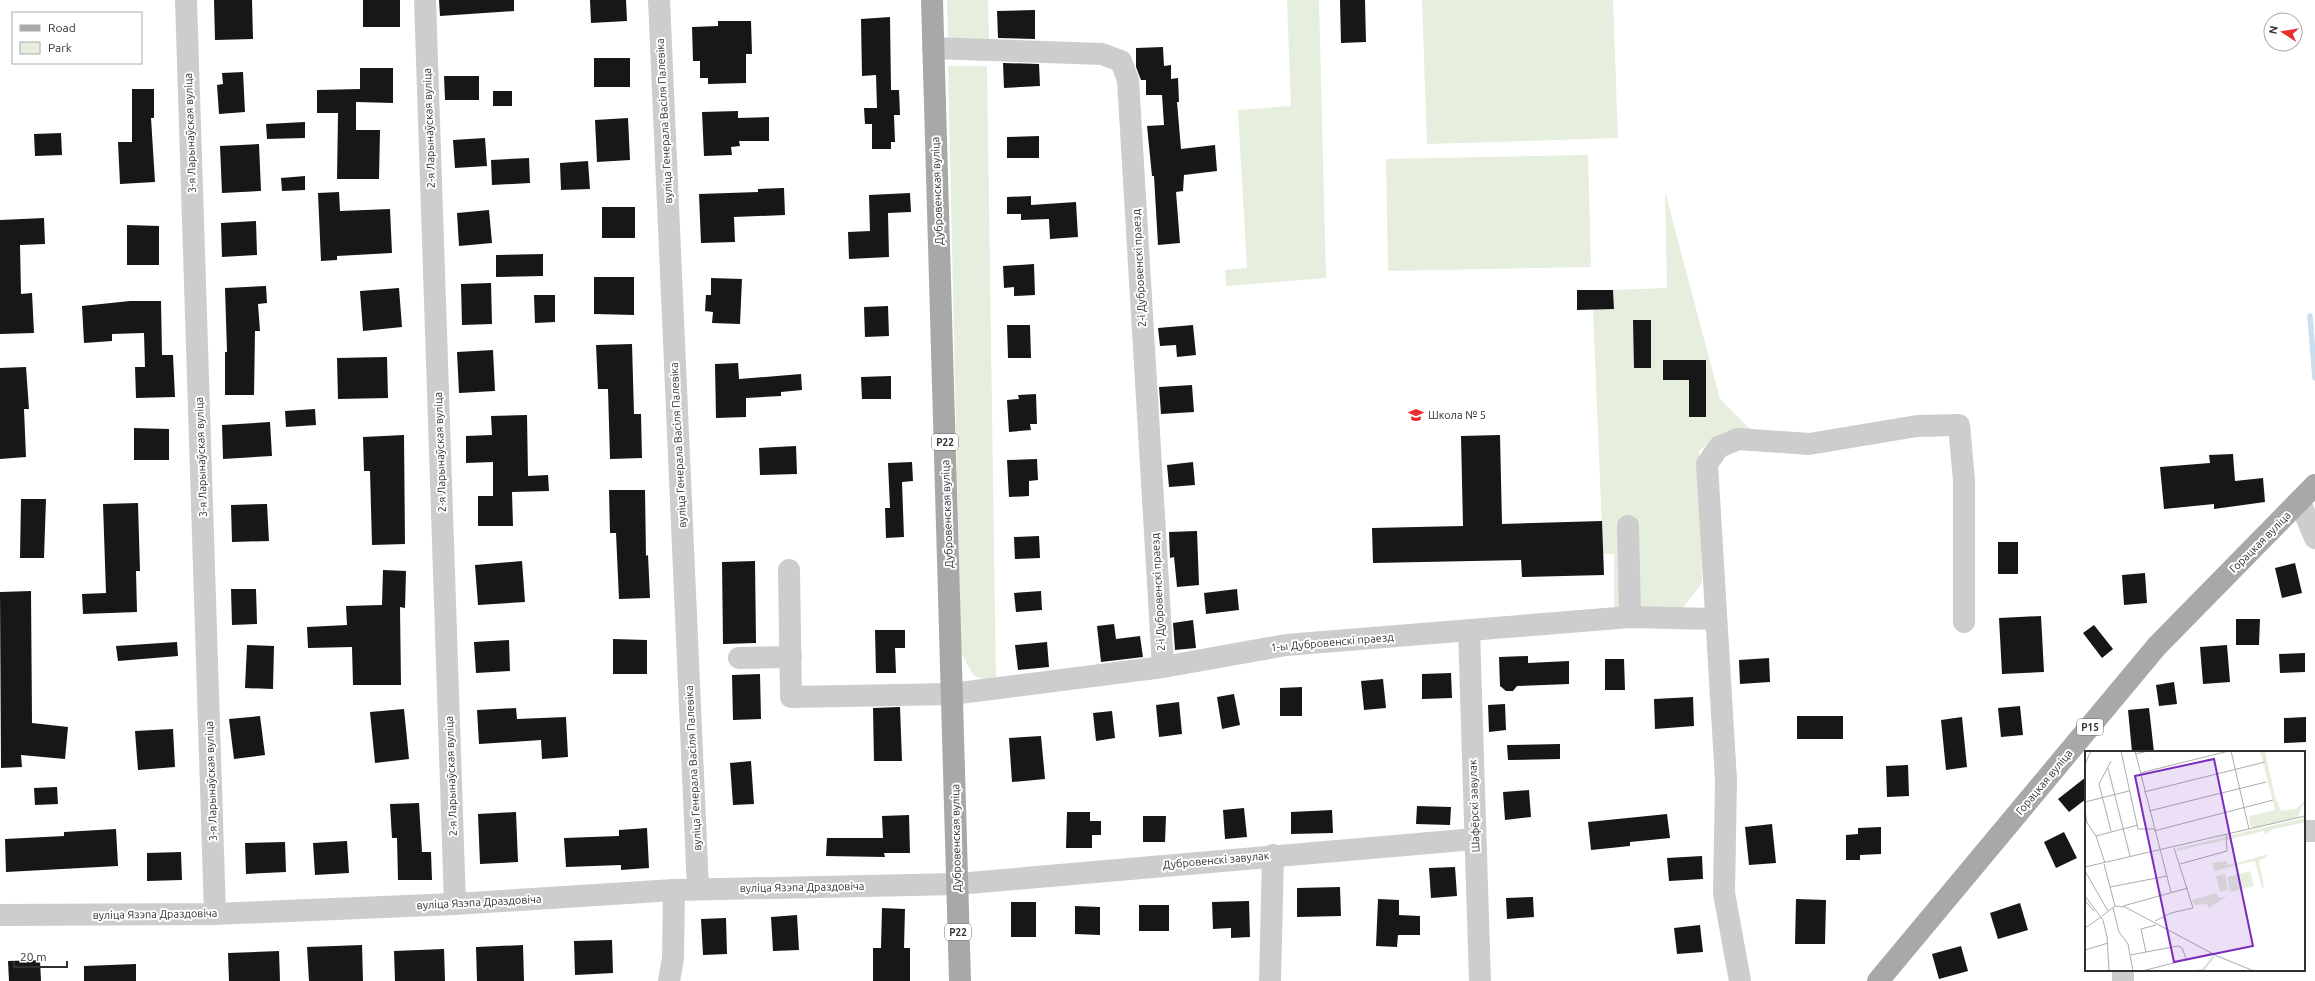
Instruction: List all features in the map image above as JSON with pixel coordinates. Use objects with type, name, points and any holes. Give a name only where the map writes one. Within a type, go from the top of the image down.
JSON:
[{"type":"main road","name":"Дубровенская вуліца","points":[[932,0],[960,981]]},
{"type":"main road","name":"Горацкая вуліца","points":[[1878,981],[2157,646],[2300,502],[2315,485]]},
{"type":"street","name":"3-я Ларынаўская вуліца","points":[[186,0],[215,914]]},
{"type":"street","name":"2-я Ларынаўская вуліца","points":[[425,0],[455,904]]},
{"type":"street","name":"вуліца Генерала Васіля Палевіка","points":[[659,0],[698,889]]},
{"type":"street","name":"2-і Дубровенскі праезд","points":[[933,48],[1102,54],[1121,61],[1126,69],[1128,80],[1163,667]]},
{"type":"street","points":[[1740,981],[1724,893],[1726,780],[1721,687],[1715,619],[1707,464],[1719,447],[1738,439],[1809,444],[1917,426],[1959,425],[1964,480],[1964,622]]},
{"type":"street","points":[[2300,502],[2315,538]]},
{"type":"street","points":[[1628,526],[1630,616]]},
{"type":"street","points":[[739,658],[791,658],[789,570]]},
{"type":"street","name":"1-ы Дубровенскі праезд","points":[[791,658],[791,697],[952,694],[1163,667],[1286,645],[1630,616],[1715,619]]},
{"type":"street","name":"Шафёрскі завулак","points":[[1469,630],[1480,981]]},
{"type":"street","points":[[2305,832],[2315,831]]},
{"type":"street","name":"Дубровенскі завулак","points":[[957,884],[1273,855],[1475,839]]},
{"type":"street","points":[[1270,981],[1273,855]]},
{"type":"street","name":"вуліца Язэпа Драздовіча","points":[[0,915],[215,914],[455,904],[698,889],[957,884]]},
{"type":"street","points":[[669,981],[673,958],[674,890]]},
{"type":"green space","points":[[947,0],[988,0],[989,42],[948,37]]},
{"type":"green space","points":[[1287,0],[1319,0],[1326,278],[1226,286],[1225,270],[1247,268],[1238,110],[1291,106]]},
{"type":"green space","points":[[1422,0],[1613,0],[1618,138],[1427,144]]},
{"type":"green space","points":[[948,66],[987,66],[996,684],[973,675],[961,653]]},
{"type":"green space","points":[[1588,155],[1591,267],[1388,271],[1386,159]]},
{"type":"green space","points":[[1665,192],[1720,399],[1751,430],[1723,433],[1699,451],[1702,583],[1682,609],[1614,610],[1614,554],[1603,554],[1593,309],[1614,309],[1613,290],[1667,288]]},
{"type":"building","points":[[214,0],[252,0],[253,39],[215,40]]},
{"type":"building","points":[[363,0],[400,0],[400,27],[363,27]]},
{"type":"building","points":[[439,0],[514,0],[514,11],[440,16]]},
{"type":"building","points":[[590,0],[626,0],[627,21],[591,23]]},
{"type":"building","points":[[1340,0],[1365,0],[1366,42],[1341,43]]},
{"type":"building","points":[[1035,10],[1035,39],[998,38],[997,11]]},
{"type":"building","points":[[890,17],[891,90],[899,90],[900,115],[894,115],[895,142],[891,142],[891,149],[872,149],[872,124],[865,124],[864,108],[877,108],[876,75],[862,76],[861,19]]},
{"type":"building","points":[[718,21],[751,21],[752,54],[746,54],[746,83],[708,84],[708,78],[700,78],[700,61],[693,61],[692,27],[718,26]]},
{"type":"building","points":[[1163,47],[1164,66],[1171,65],[1171,79],[1178,78],[1179,102],[1177,102],[1181,149],[1215,145],[1217,171],[1184,175],[1183,191],[1176,192],[1180,243],[1158,245],[1154,176],[1152,176],[1147,126],[1164,125],[1162,95],[1146,95],[1146,80],[1141,80],[1136,67],[1136,48]]},
{"type":"building","points":[[594,58],[630,58],[630,87],[594,87]]},
{"type":"building","points":[[1003,63],[1039,64],[1040,86],[1004,88]]},
{"type":"building","points":[[360,68],[393,68],[393,103],[356,102],[356,130],[380,130],[379,179],[337,179],[338,113],[317,113],[317,90],[360,89]]},
{"type":"building","points":[[243,72],[245,112],[219,114],[217,85],[223,84],[222,73]]},
{"type":"building","points":[[444,76],[479,76],[479,100],[445,100]]},
{"type":"building","points":[[132,89],[154,89],[154,118],[151,118],[155,182],[120,184],[118,142],[132,142]]},
{"type":"building","points":[[493,91],[512,91],[512,106],[493,106]]},
{"type":"building","points":[[738,111],[738,118],[769,117],[769,141],[739,141],[740,146],[731,147],[732,155],[704,156],[702,112]]},
{"type":"building","points":[[628,118],[630,160],[597,162],[595,120]]},
{"type":"building","points":[[305,122],[305,138],[267,139],[266,124]]},
{"type":"building","points":[[61,133],[62,155],[35,156],[34,134]]},
{"type":"building","points":[[1039,136],[1039,158],[1007,158],[1007,137]]},
{"type":"building","points":[[485,138],[487,166],[455,168],[453,140]]},
{"type":"building","points":[[259,144],[261,191],[222,193],[220,146]]},
{"type":"building","points":[[529,158],[530,183],[492,185],[491,160]]},
{"type":"building","points":[[588,161],[590,189],[561,190],[560,163]]},
{"type":"building","points":[[305,176],[305,190],[282,191],[281,178]]},
{"type":"building","points":[[784,188],[785,215],[734,217],[735,242],[701,243],[699,194],[758,192],[758,189]]},
{"type":"building","points":[[339,192],[340,211],[390,209],[392,253],[337,256],[337,260],[321,261],[318,193]]},
{"type":"building","points":[[910,193],[911,212],[888,213],[889,257],[849,259],[848,232],[870,231],[869,195]]},
{"type":"building","points":[[1031,196],[1031,205],[1076,202],[1078,237],[1050,239],[1049,219],[1021,220],[1021,214],[1007,214],[1007,197]]},
{"type":"building","points":[[602,207],[635,207],[635,238],[602,238]]},
{"type":"building","points":[[489,210],[492,243],[459,246],[457,213]]},
{"type":"building","points":[[44,218],[45,244],[20,245],[21,294],[32,293],[34,333],[0,334],[0,220]]},
{"type":"building","points":[[256,221],[257,255],[222,257],[221,223]]},
{"type":"building","points":[[127,225],[159,226],[159,265],[127,265]]},
{"type":"building","points":[[543,254],[543,276],[496,277],[496,255]]},
{"type":"building","points":[[1034,264],[1035,295],[1014,296],[1014,287],[1004,288],[1003,266]]},
{"type":"building","points":[[594,277],[634,277],[634,315],[594,314]]},
{"type":"building","points":[[711,278],[742,279],[740,324],[712,323],[713,312],[705,311],[706,295],[711,295]]},
{"type":"building","points":[[491,283],[492,324],[462,325],[461,284]]},
{"type":"building","points":[[266,286],[267,303],[258,304],[260,331],[255,331],[254,395],[225,395],[225,352],[227,352],[225,288]]},
{"type":"building","points":[[399,288],[402,327],[363,331],[360,291]]},
{"type":"building","points":[[1577,290],[1613,290],[1614,309],[1577,310]]},
{"type":"building","points":[[534,295],[555,295],[555,322],[535,323]]},
{"type":"building","points":[[130,301],[161,301],[162,355],[173,355],[175,397],[136,398],[135,367],[145,367],[144,333],[112,334],[112,341],[84,343],[82,306]]},
{"type":"building","points":[[888,306],[889,336],[865,337],[864,307]]},
{"type":"building","points":[[1633,320],[1651,320],[1651,368],[1634,368]]},
{"type":"building","points":[[1007,325],[1030,325],[1031,358],[1008,358]]},
{"type":"building","points":[[1193,325],[1196,355],[1177,357],[1176,345],[1160,346],[1158,328]]},
{"type":"building","points":[[632,344],[634,414],[641,414],[642,458],[610,459],[608,389],[598,389],[596,345]]},
{"type":"building","points":[[493,350],[495,391],[459,393],[457,352]]},
{"type":"building","points":[[387,357],[388,398],[338,399],[337,358]]},
{"type":"building","points":[[1663,360],[1706,360],[1706,417],[1689,417],[1689,380],[1663,380]]},
{"type":"building","points":[[738,363],[739,379],[801,374],[802,390],[781,392],[781,396],[746,398],[746,417],[716,418],[715,364]]},
{"type":"building","points":[[26,367],[29,409],[24,409],[26,457],[0,459],[0,368]]},
{"type":"building","points":[[891,376],[891,399],[862,399],[861,377]]},
{"type":"building","points":[[1192,385],[1194,412],[1161,414],[1159,387]]},
{"type":"building","points":[[1036,394],[1037,424],[1030,424],[1031,430],[1009,432],[1007,400],[1019,399],[1018,395]]},
{"type":"building","points":[[315,409],[316,425],[286,427],[285,411]]},
{"type":"building","points":[[527,415],[528,476],[548,475],[549,491],[512,492],[513,526],[478,526],[478,496],[493,496],[493,462],[466,463],[466,436],[492,435],[491,416]]},
{"type":"building","points":[[270,422],[272,456],[223,459],[222,425]]},
{"type":"building","points":[[134,428],[169,429],[169,460],[134,460]]},
{"type":"building","points":[[404,435],[405,544],[372,545],[370,471],[364,471],[363,437]]},
{"type":"building","points":[[1500,435],[1502,524],[1602,521],[1604,575],[1522,577],[1521,560],[1373,563],[1372,528],[1463,526],[1461,436]]},
{"type":"building","points":[[796,446],[797,474],[760,475],[759,448]]},
{"type":"building","points":[[2233,454],[2235,481],[2263,478],[2265,502],[2214,509],[2214,504],[2164,509],[2160,467],[2210,463],[2209,455]]},
{"type":"building","points":[[1037,459],[1038,480],[1029,481],[1029,496],[1009,497],[1007,460]]},
{"type":"building","points":[[912,462],[913,481],[902,482],[904,537],[886,538],[885,508],[890,508],[888,463]]},
{"type":"building","points":[[1193,462],[1195,485],[1169,487],[1167,465]]},
{"type":"building","points":[[609,490],[645,490],[646,556],[648,555],[650,598],[619,599],[616,533],[610,533]]},
{"type":"building","points":[[21,499],[46,499],[44,558],[20,558]]},
{"type":"building","points":[[138,503],[140,571],[136,571],[137,612],[83,614],[82,594],[106,593],[103,504]]},
{"type":"building","points":[[267,504],[269,541],[232,542],[231,505]]},
{"type":"building","points":[[1197,531],[1199,585],[1177,587],[1174,557],[1170,558],[1169,532]]},
{"type":"building","points":[[1039,536],[1040,558],[1015,559],[1014,537]]},
{"type":"building","points":[[1998,542],[2018,542],[2018,574],[1998,574]]},
{"type":"building","points":[[522,561],[525,602],[478,605],[475,565]]},
{"type":"building","points":[[755,561],[756,643],[723,644],[722,562]]},
{"type":"building","points":[[2295,563],[2302,593],[2282,598],[2275,568]]},
{"type":"building","points":[[383,570],[406,571],[405,608],[400,607],[401,685],[353,685],[352,647],[308,648],[307,627],[347,625],[346,606],[382,605]]},
{"type":"building","points":[[2145,573],[2147,603],[2124,605],[2122,575]]},
{"type":"building","points":[[231,589],[256,589],[257,624],[232,625]]},
{"type":"building","points":[[1237,589],[1239,610],[1206,614],[1204,593]]},
{"type":"building","points":[[31,591],[32,723],[68,727],[65,759],[21,755],[22,767],[1,768],[0,592]]},
{"type":"building","points":[[1041,591],[1042,610],[1016,612],[1014,593]]},
{"type":"building","points":[[2041,616],[2044,672],[2002,674],[1999,618]]},
{"type":"building","points":[[2236,619],[2260,619],[2259,645],[2236,645]]},
{"type":"building","points":[[1193,620],[1196,648],[1175,650],[1173,623]]},
{"type":"building","points":[[1114,624],[1116,639],[1140,636],[1143,657],[1101,662],[1097,626]]},
{"type":"building","points":[[2094,625],[2113,649],[2102,658],[2083,633]]},
{"type":"building","points":[[875,630],[905,630],[905,648],[895,648],[896,673],[876,673]]},
{"type":"building","points":[[613,639],[647,640],[647,674],[613,674]]},
{"type":"building","points":[[509,640],[510,671],[476,673],[474,642]]},
{"type":"building","points":[[177,642],[178,656],[118,661],[116,646]]},
{"type":"building","points":[[1047,642],[1049,667],[1018,670],[1015,645]]},
{"type":"building","points":[[247,645],[274,646],[273,689],[245,688]]},
{"type":"building","points":[[2227,645],[2230,682],[2203,684],[2200,647]]},
{"type":"building","points":[[2305,653],[2305,672],[2280,673],[2279,654]]},
{"type":"building","points":[[1528,656],[1528,663],[1569,661],[1569,684],[1517,686],[1513,691],[1506,691],[1500,686],[1499,657]]},
{"type":"building","points":[[1769,658],[1770,682],[1740,684],[1739,660]]},
{"type":"building","points":[[1605,659],[1624,659],[1625,690],[1605,690]]},
{"type":"building","points":[[1451,673],[1452,698],[1422,699],[1422,674]]},
{"type":"building","points":[[760,674],[761,719],[733,720],[732,675]]},
{"type":"building","points":[[1383,679],[1386,708],[1364,710],[1361,681]]},
{"type":"building","points":[[2174,682],[2177,704],[2159,706],[2156,685]]},
{"type":"building","points":[[1302,687],[1302,716],[1280,716],[1280,688]]},
{"type":"building","points":[[1234,694],[1240,725],[1222,729],[1217,697]]},
{"type":"building","points":[[1693,697],[1694,726],[1655,729],[1654,699]]},
{"type":"building","points":[[1179,702],[1182,734],[1159,737],[1156,705]]},
{"type":"building","points":[[1505,704],[1506,730],[1489,732],[1488,705]]},
{"type":"building","points":[[2020,706],[2023,735],[2001,737],[1998,708]]},
{"type":"building","points":[[900,707],[902,761],[874,761],[873,708]]},
{"type":"building","points":[[516,708],[517,719],[566,717],[568,757],[542,759],[541,740],[479,744],[477,710]]},
{"type":"building","points":[[2149,708],[2154,751],[2132,751],[2128,710]]},
{"type":"building","points":[[404,709],[409,759],[375,763],[370,712]]},
{"type":"building","points":[[1112,711],[1115,738],[1096,741],[1093,713]]},
{"type":"building","points":[[260,716],[265,755],[234,759],[229,719]]},
{"type":"building","points":[[1797,716],[1843,716],[1843,739],[1797,739]]},
{"type":"building","points":[[1962,717],[1967,767],[1946,770],[1941,720]]},
{"type":"building","points":[[2306,717],[2306,742],[2284,743],[2284,718]]},
{"type":"building","points":[[173,729],[175,767],[138,770],[135,731]]},
{"type":"building","points":[[1041,736],[1045,779],[1012,782],[1009,738]]},
{"type":"building","points":[[1560,744],[1560,759],[1508,760],[1507,745]]},
{"type":"building","points":[[751,761],[754,804],[733,805],[730,763]]},
{"type":"building","points":[[1908,765],[1909,796],[1887,797],[1886,766]]},
{"type":"building","points":[[2085,778],[2085,800],[2069,812],[2058,799]]},
{"type":"building","points":[[57,787],[58,804],[35,805],[34,788]]},
{"type":"building","points":[[1529,790],[1531,817],[1505,820],[1503,792]]},
{"type":"building","points":[[419,803],[422,852],[431,852],[432,880],[398,880],[397,838],[392,838],[390,804]]},
{"type":"building","points":[[1417,806],[1451,807],[1450,825],[1416,824]]},
{"type":"building","points":[[1244,808],[1247,837],[1225,839],[1223,810]]},
{"type":"building","points":[[1332,810],[1333,833],[1291,834],[1291,812]]},
{"type":"building","points":[[516,812],[518,862],[480,864],[478,814]]},
{"type":"building","points":[[1067,812],[1090,812],[1090,821],[1101,821],[1101,835],[1092,835],[1092,848],[1066,848]]},
{"type":"building","points":[[1667,814],[1670,838],[1630,842],[1630,846],[1591,850],[1588,822]]},
{"type":"building","points":[[909,815],[910,853],[884,853],[885,857],[826,856],[827,838],[883,838],[882,816]]},
{"type":"building","points":[[1143,816],[1166,816],[1165,842],[1143,842]]},
{"type":"building","points":[[1772,824],[1776,863],[1749,865],[1745,827]]},
{"type":"building","points":[[1881,827],[1881,854],[1860,855],[1860,860],[1846,860],[1846,835],[1858,834],[1858,828]]},
{"type":"building","points":[[647,828],[649,868],[621,870],[621,865],[566,867],[564,838],[619,836],[619,830]]},
{"type":"building","points":[[116,829],[118,866],[6,872],[5,839],[64,836],[64,832]]},
{"type":"building","points":[[2064,832],[2077,858],[2056,868],[2044,842]]},
{"type":"building","points":[[347,841],[349,873],[315,875],[313,843]]},
{"type":"building","points":[[285,842],[286,872],[246,874],[245,843]]},
{"type":"building","points":[[181,852],[182,880],[147,881],[147,853]]},
{"type":"building","points":[[1702,856],[1703,879],[1669,881],[1667,858]]},
{"type":"building","points":[[1455,867],[1457,896],[1431,898],[1429,868]]},
{"type":"building","points":[[1340,887],[1341,916],[1297,917],[1297,888]]},
{"type":"building","points":[[1533,897],[1534,917],[1507,919],[1506,898]]},
{"type":"building","points":[[1378,899],[1399,900],[1399,915],[1420,916],[1420,935],[1398,935],[1397,947],[1376,946]]},
{"type":"building","points":[[1796,899],[1826,900],[1825,944],[1795,944]]},
{"type":"building","points":[[1249,901],[1250,937],[1231,938],[1231,928],[1213,929],[1212,902]]},
{"type":"building","points":[[1011,902],[1036,902],[1036,937],[1011,937]]},
{"type":"building","points":[[2020,903],[2028,930],[1998,939],[1990,913]]},
{"type":"building","points":[[1139,905],[1169,905],[1169,931],[1139,931]]},
{"type":"building","points":[[1075,906],[1100,907],[1100,935],[1075,934]]},
{"type":"building","points":[[882,908],[905,909],[904,948],[910,948],[910,981],[873,981],[873,948],[881,948]]},
{"type":"building","points":[[797,915],[799,950],[773,951],[771,917]]},
{"type":"building","points":[[726,918],[727,954],[703,955],[701,919]]},
{"type":"building","points":[[1700,925],[1703,952],[1677,954],[1674,928]]},
{"type":"building","points":[[612,940],[613,973],[575,975],[574,941]]},
{"type":"building","points":[[362,945],[363,981],[309,981],[307,947]]},
{"type":"building","points":[[523,945],[524,981],[477,981],[476,947]]},
{"type":"building","points":[[1961,946],[1968,971],[1939,979],[1932,954]]},
{"type":"building","points":[[444,949],[445,981],[395,981],[394,951]]},
{"type":"building","points":[[279,951],[280,981],[229,981],[228,953]]},
{"type":"building","points":[[40,960],[41,981],[9,981],[8,961]]},
{"type":"building","points":[[136,964],[136,981],[84,981],[84,966]]},
{"type":"waterway","points":[[2310,316],[2315,378]]},
{"type":"place","name":"Школа № 5","points":[[1416,415]]}]
